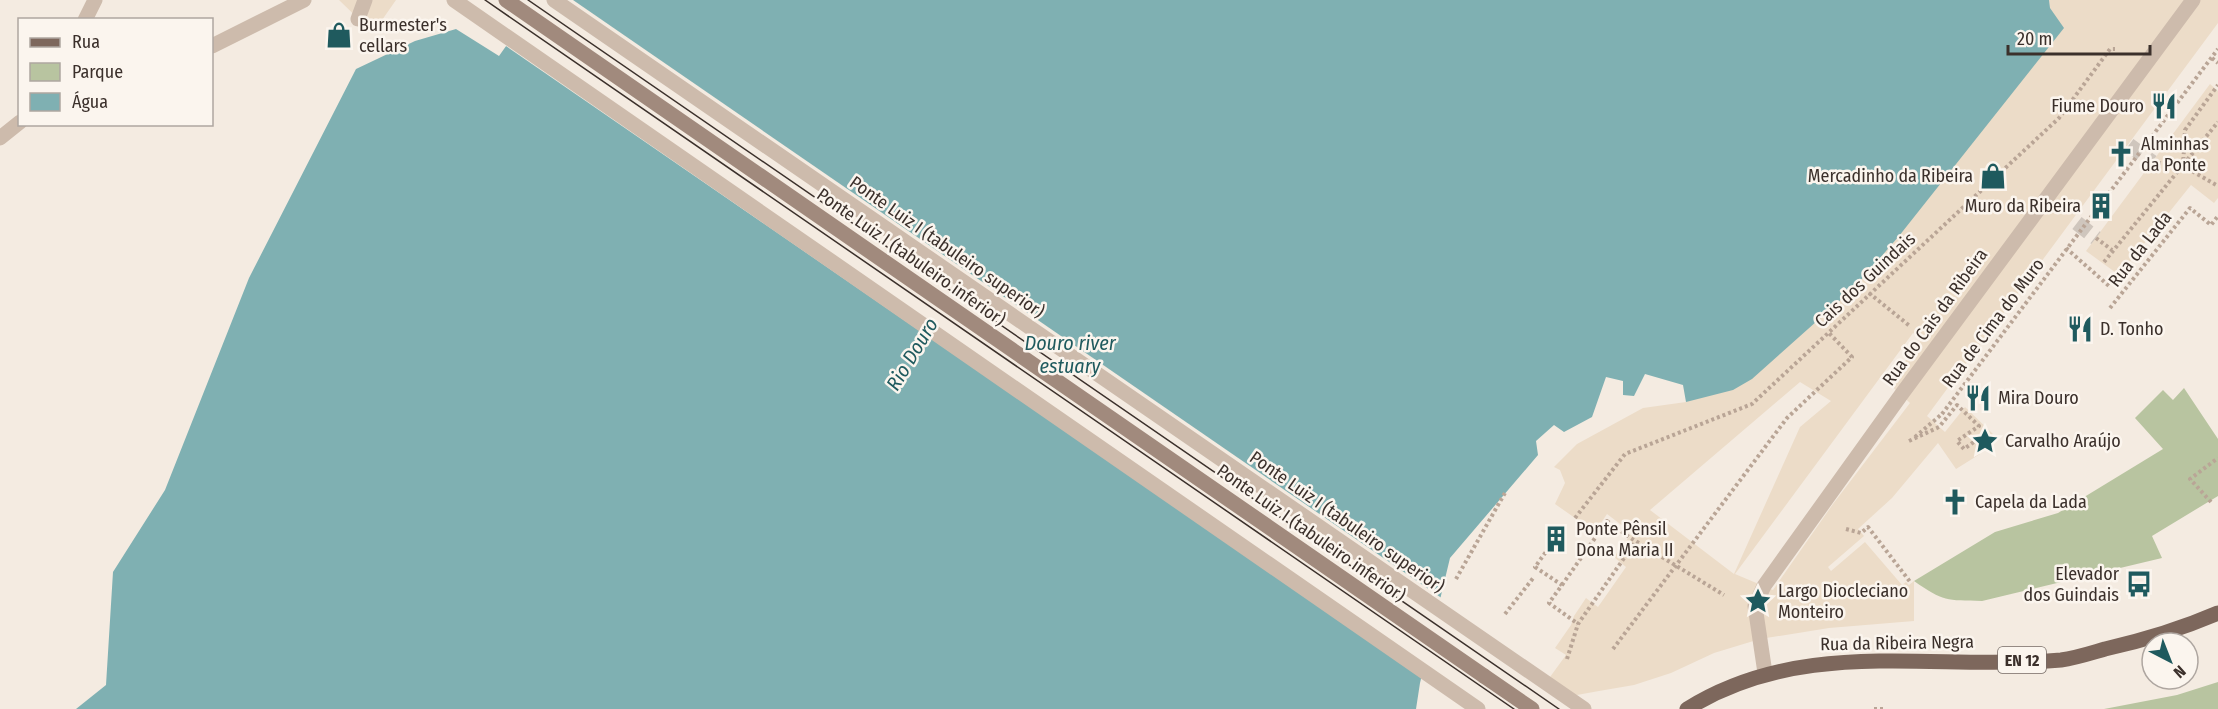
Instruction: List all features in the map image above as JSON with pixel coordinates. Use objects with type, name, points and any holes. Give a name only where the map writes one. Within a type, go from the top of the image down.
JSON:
[{"type":"main road","name":"Ponte Luiz I (tabuleiro inferior)","points":[[506,0],[1532,709]]},
{"type":"main road","name":"Rua da Ribeira Negra","points":[[1687,709],[1709,695],[1765,674],[1818,663],[2062,660],[2169,634],[2218,614]]},
{"type":"street","points":[[86,18],[95,0]]},
{"type":"street","points":[[213,46],[304,0]]},
{"type":"street","points":[[357,19],[365,0]]},
{"type":"street","points":[[454,0],[1478,709]]},
{"type":"street","name":"Ponte Luiz I (tabuleiro superior)","points":[[554,0],[1584,709]]},
{"type":"street","name":"Rua do Cais da Ribeira","points":[[1765,674],[1755,606],[1764,586],[2193,0]]},
{"type":"street","points":[[0,138],[18,124]]},
{"type":"path","name":"Cais dos Guindais","points":[[1574,516],[1625,454],[1752,404],[2059,118],[2110,49],[2156,48]]},
{"type":"path","name":"Rua de Cima do Muro","points":[[1906,443],[1935,423],[2218,49]]},
{"type":"path","points":[[2212,58],[2218,63]]},
{"type":"path","points":[[2183,166],[2185,130],[2218,85]]},
{"type":"path","name":"Rua da Lada","points":[[2104,262],[2218,122]]},
{"type":"path","points":[[2152,162],[2183,166],[2218,186]]},
{"type":"path","name":"Rua da Lada","points":[[2110,308],[2190,208],[2211,225],[2218,216]]},
{"type":"path","name":"Rua da Lada","points":[[2096,238],[2112,250]]},
{"type":"path","name":"Rua de Cima do Muro","points":[[2066,248],[2109,285]]},
{"type":"path","points":[[1869,293],[1920,333]]},
{"type":"path","points":[[1613,650],[1787,418],[1852,357],[1829,333]]},
{"type":"path","points":[[1939,427],[1957,405],[1979,426],[1957,441],[1964,449],[1989,431]]},
{"type":"path","points":[[2211,502],[2190,479],[2218,459]]},
{"type":"path","points":[[1455,578],[1506,491]]},
{"type":"path","points":[[1578,624],[1549,603],[1607,521],[1676,567],[1756,614]]},
{"type":"path","points":[[1861,533],[1868,527],[1911,583]]},
{"type":"path","points":[[1562,585],[1535,567],[1563,528]]},
{"type":"path","points":[[1564,663],[1570,656],[1578,624],[1636,541]]},
{"type":"path","points":[[1505,614],[1534,577]]},
{"type":"path","points":[[1874,709],[1883,709]]},
{"type":"green space","points":[[2184,388],[2218,439],[2218,496],[2152,536],[2162,558],[1982,601],[1946,599],[1914,581],[1995,532],[2058,513],[2163,449],[2135,418],[2163,390],[2173,400]]},
{"type":"green space","points":[[2218,682],[2218,709],[2104,709],[2190,691],[2200,691],[2200,688]]},
{"type":"shaded area","points":[[339,0],[396,0],[373,33]]},
{"type":"shaded area","points":[[2049,0],[2218,0],[2218,23],[1927,416],[1945,432],[1965,407],[1993,434],[1976,446],[1980,454],[1956,469],[1938,443],[1892,498],[1858,529],[1864,536],[1828,567],[1831,571],[1865,542],[1902,585],[1906,582],[1909,585],[1914,581],[1914,621],[1829,628],[1760,639],[1714,653],[1671,673],[1634,685],[1577,695],[1542,688],[1566,655],[1555,648],[1586,598],[1598,607],[1626,567],[1614,557],[1632,533],[1607,514],[1595,532],[1555,504],[1565,483],[1560,470],[1554,467],[1577,444],[1643,408],[1686,402],[2050,8]],"holes":[[[1913,333],[1922,339],[1894,376],[1889,374],[1885,380],[1910,403],[1833,504],[1773,590],[1735,574]],[[1800,382],[1831,401],[1800,427],[1734,574],[1650,510]]]},
{"type":"shaded area","points":[[2210,84],[2218,91],[2218,198],[2214,203],[2191,185],[2119,275],[2086,251]]},
{"type":"water","name":"Douro river estuary","points":[[539,0],[2049,0],[2050,8],[2064,28],[1899,236],[1854,288],[1752,379],[1733,390],[1686,402],[1683,385],[1645,374],[1634,396],[1623,395],[1623,381],[1606,377],[1592,417],[1564,432],[1554,425],[1536,441],[1538,455],[1450,558],[1420,683],[1416,709],[76,709],[106,685],[113,572],[165,490],[249,278],[356,69],[415,41],[456,29],[499,56]]},
{"type":"pier","points":[[535,0],[573,0],[1443,599],[1424,678],[503,44]]},
{"type":"tunnel","points":[[2129,145],[2152,162]]},
{"type":"tunnel","points":[[2077,223],[2096,238]]},
{"type":"tram line","points":[[485,0],[1514,709]]},
{"type":"tram line","points":[[528,0],[1559,709]]},
{"type":"place","name":"Burmester's cellars","points":[[339,35]]},
{"type":"place","name":"Fiume Douro","points":[[2164,106]]},
{"type":"place","name":"Alminhas da Ponte","points":[[2121,154]]},
{"type":"place","name":"Mercadinho da Ribeira","points":[[1993,176]]},
{"type":"place","name":"Muro da Ribeira","points":[[2101,206]]},
{"type":"place","name":"D. Tonho","points":[[2080,329]]},
{"type":"place","name":"Mira Douro","points":[[1978,398]]},
{"type":"place","name":"Carvalho Araújo","points":[[1985,441]]},
{"type":"place","name":"Capela da Lada","points":[[1955,502]]},
{"type":"place","name":"Ponte Pênsil Dona Maria II","points":[[1556,539]]},
{"type":"place","name":"Elevador dos Guindais","points":[[2139,584]]},
{"type":"place","name":"Largo Diocleciano Monteiro","points":[[1758,601]]},
{"type":"water label","name":"Rio Douro","points":[[912,354]]}]
